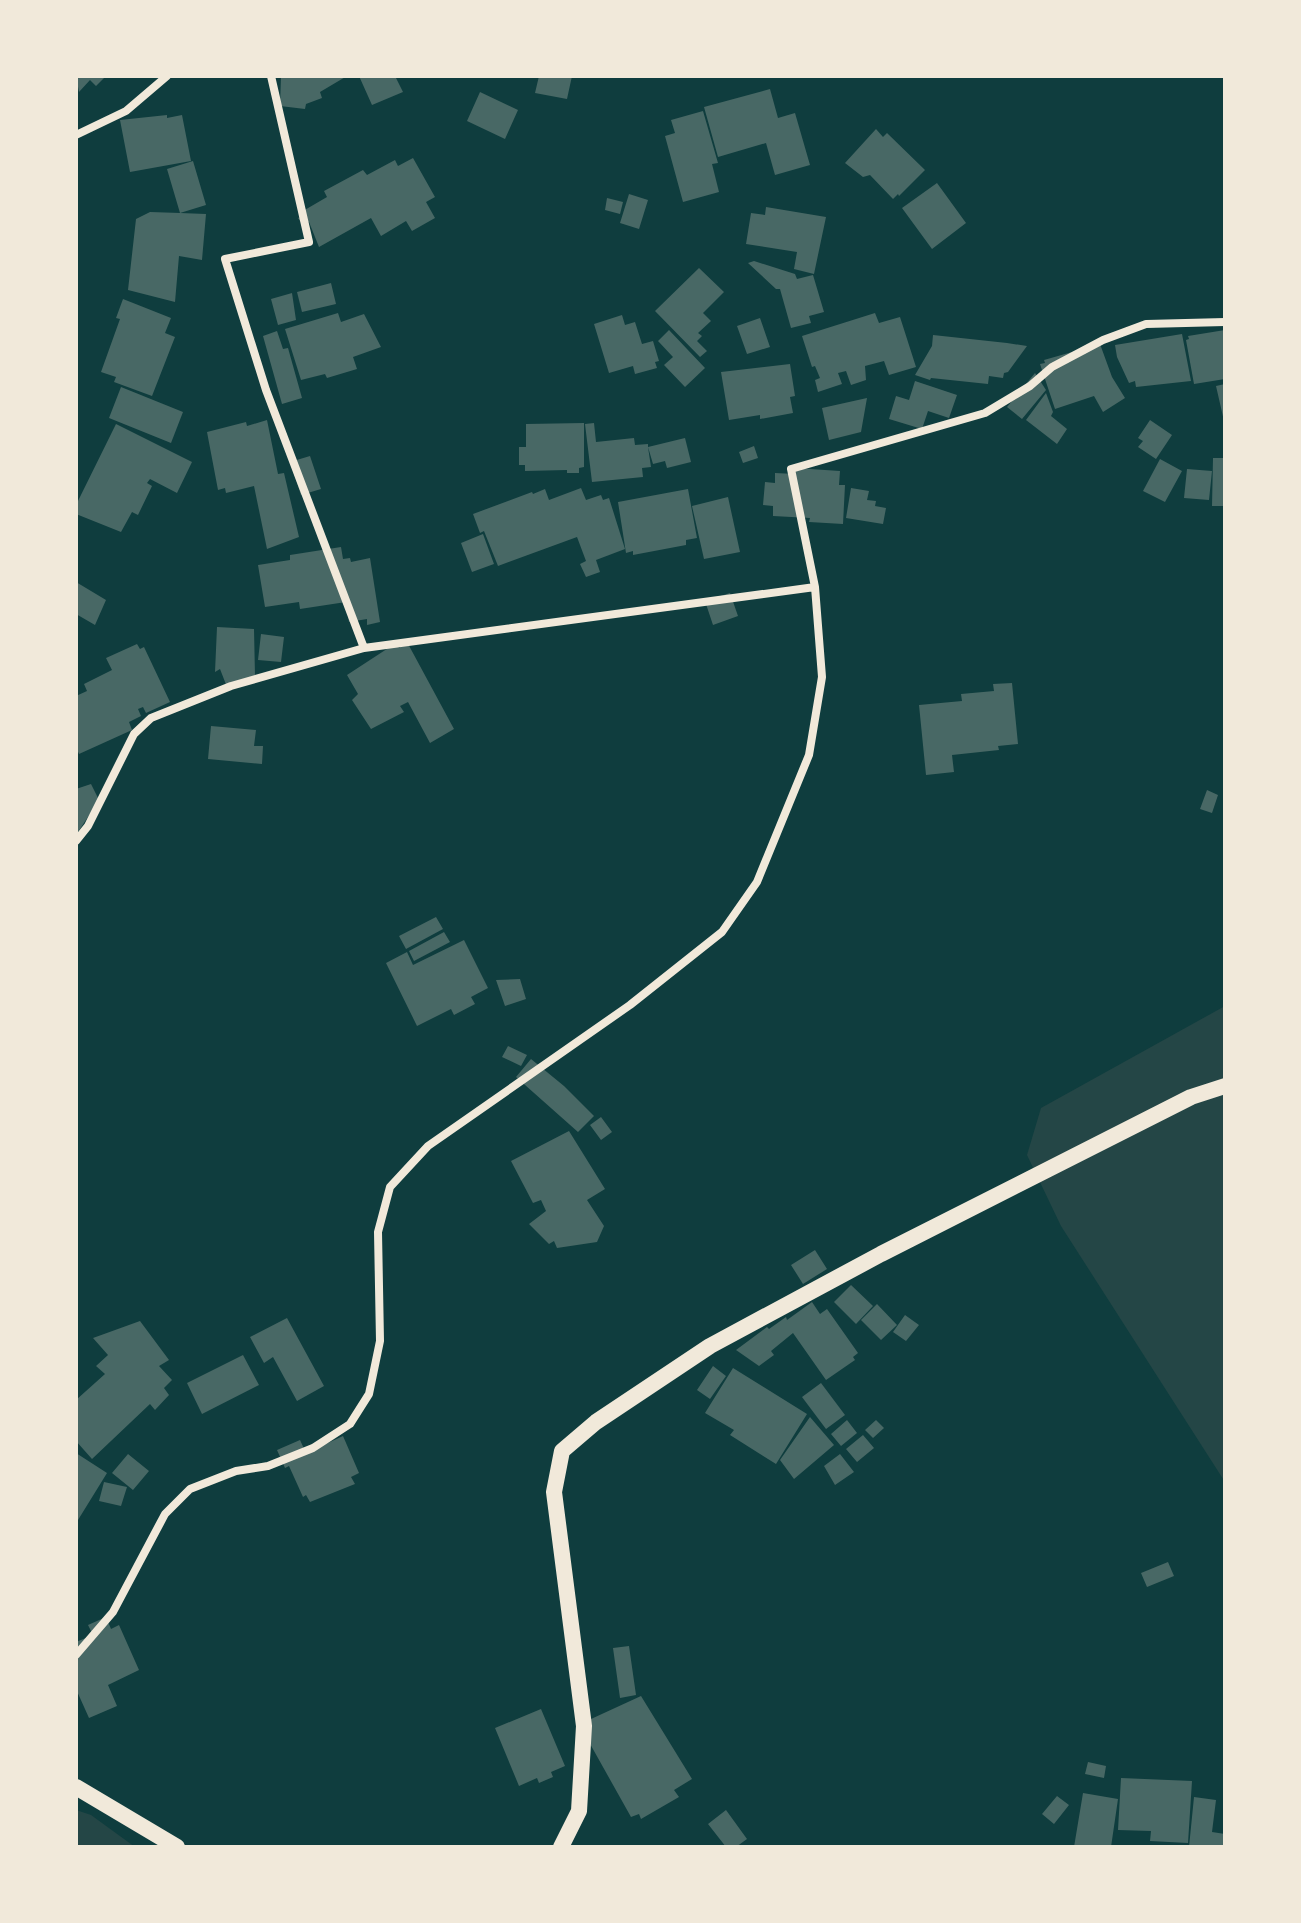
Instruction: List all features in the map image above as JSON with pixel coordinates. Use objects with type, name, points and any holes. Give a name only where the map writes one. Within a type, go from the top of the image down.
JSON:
[{"type":"main road","points":[[561,1847],[579,1811],[584,1726],[554,1492],[562,1451],[596,1422],[710,1346],[881,1254],[1191,1097],[1225,1086]]},
{"type":"main road","points":[[76,1787],[177,1847]]},
{"type":"street","points":[[76,135],[126,111],[167,76]]},
{"type":"street","points":[[271,76],[309,242],[225,259],[266,390],[364,648]]},
{"type":"street","points":[[76,1655],[113,1612],[165,1514],[190,1489],[236,1471],[268,1466],[313,1448],[350,1424],[369,1394],[380,1341],[378,1232],[390,1187],[428,1146],[630,1005],[722,932],[757,882],[809,755],[822,677],[815,587],[791,469],[985,413],[1030,386],[1052,367],[1103,340],[1146,324],[1225,322]]},
{"type":"street","points":[[76,841],[88,826],[134,734],[151,718],[231,686],[364,648],[815,587]]},
{"type":"shaded area","points":[[1225,1006],[1225,1482],[1061,1226],[1027,1155],[1041,1108]]},
{"type":"shaded area","points":[[76,1810],[91,1815],[135,1847],[76,1847]]},
{"type":"building","points":[[76,76],[106,76],[96,86],[90,80],[79,92]]},
{"type":"building","points":[[281,76],[347,76],[320,92],[322,98],[306,104],[305,109],[280,106]]},
{"type":"building","points":[[359,76],[395,76],[403,92],[372,105]]},
{"type":"building","points":[[539,76],[572,76],[567,99],[535,93]]},
{"type":"building","points":[[770,89],[778,118],[795,113],[810,165],[775,175],[766,143],[718,157],[704,107]]},
{"type":"building","points":[[480,92],[518,110],[505,139],[467,121]]},
{"type":"building","points":[[703,111],[718,163],[712,164],[719,192],[683,202],[665,136],[675,133],[671,120]]},
{"type":"building","points":[[167,115],[167,118],[182,115],[191,161],[130,172],[120,120]]},
{"type":"building","points":[[876,129],[883,137],[887,133],[925,170],[893,199],[870,175],[863,177],[845,163]]},
{"type":"building","points":[[413,158],[435,197],[426,202],[435,218],[412,231],[406,221],[381,236],[371,218],[319,247],[309,222],[303,225],[298,218],[305,215],[303,211],[327,197],[324,191],[363,170],[367,175],[395,160],[398,166]]},
{"type":"building","points":[[193,161],[206,205],[180,213],[167,169]]},
{"type":"building","points":[[937,183],[966,223],[932,249],[902,208]]},
{"type":"building","points":[[629,194],[648,200],[639,229],[620,223]]},
{"type":"building","points":[[607,198],[623,202],[620,214],[605,210]]},
{"type":"building","points":[[766,207],[826,217],[814,274],[794,269],[797,252],[746,244],[751,213],[765,215]]},
{"type":"building","points":[[150,212],[206,214],[202,260],[179,256],[175,302],[128,290],[136,219]]},
{"type":"building","points":[[754,261],[795,274],[797,279],[813,275],[824,312],[809,316],[811,323],[791,328],[780,289],[776,289],[748,263]]},
{"type":"building","points":[[699,268],[724,292],[703,313],[711,321],[698,333],[702,336],[697,341],[707,351],[700,357],[655,311]]},
{"type":"building","points":[[331,283],[336,304],[302,312],[297,292]]},
{"type":"building","points":[[292,293],[296,320],[278,325],[271,299]]},
{"type":"building","points":[[123,299],[171,318],[165,333],[175,337],[152,396],[114,382],[116,377],[101,372],[120,319],[116,318]]},
{"type":"building","points":[[338,313],[341,322],[364,314],[381,347],[353,357],[357,369],[327,378],[325,374],[301,380],[285,329]]},
{"type":"building","points":[[875,313],[879,323],[900,317],[916,367],[889,375],[884,361],[865,366],[866,380],[851,385],[846,371],[838,373],[842,384],[818,392],[815,380],[820,378],[815,366],[812,367],[802,336]]},
{"type":"building","points":[[622,315],[625,325],[635,322],[642,344],[653,341],[659,361],[655,362],[657,368],[635,374],[633,366],[609,373],[594,324]]},
{"type":"building","points":[[760,318],[770,347],[747,354],[737,326]]},
{"type":"building","points":[[669,330],[705,368],[685,387],[664,365],[673,357],[658,341]]},
{"type":"building","points":[[1225,330],[1225,379],[1194,384],[1186,340],[1188,336]]},
{"type":"building","points":[[277,331],[283,349],[288,348],[302,398],[282,404],[263,336]]},
{"type":"building","points":[[1182,334],[1191,381],[1136,387],[1135,381],[1129,383],[1115,345]]},
{"type":"building","points":[[933,335],[1027,346],[1003,378],[989,376],[988,384],[930,380],[915,375],[932,346]]},
{"type":"building","points":[[1100,344],[1112,377],[1125,398],[1103,412],[1094,396],[1055,409],[1040,364],[1045,363],[1044,360]]},
{"type":"building","points":[[790,364],[795,396],[790,397],[793,413],[729,420],[721,372]]},
{"type":"building","points":[[1035,373],[1046,390],[1022,419],[1007,407]]},
{"type":"building","points":[[915,381],[957,395],[949,418],[928,411],[922,429],[889,419],[896,396],[909,400]]},
{"type":"building","points":[[1225,384],[1225,421],[1224,421],[1216,386]]},
{"type":"building","points":[[121,387],[183,412],[171,443],[109,418]]},
{"type":"building","points":[[1046,393],[1053,412],[1051,416],[1067,429],[1057,444],[1026,420]]},
{"type":"building","points":[[867,398],[861,432],[829,440],[822,408]]},
{"type":"building","points":[[267,420],[278,474],[284,473],[299,537],[267,549],[254,486],[226,493],[225,488],[218,490],[207,432]]},
{"type":"building","points":[[1150,420],[1172,435],[1156,459],[1138,447],[1143,441],[1138,438]]},
{"type":"building","points":[[584,423],[584,467],[579,468],[579,473],[567,473],[567,470],[525,471],[525,465],[519,465],[519,447],[526,447],[526,424]]},
{"type":"building","points":[[594,423],[596,442],[634,438],[635,445],[648,444],[651,467],[642,468],[643,477],[592,482],[585,424]]},
{"type":"building","points":[[116,424],[192,462],[177,493],[150,479],[147,483],[152,486],[138,515],[132,512],[121,532],[76,514],[76,505]]},
{"type":"building","points":[[685,438],[691,462],[667,468],[665,461],[653,464],[648,447]]},
{"type":"building","points":[[754,446],[758,458],[743,463],[739,452]]},
{"type":"building","points":[[310,456],[321,489],[301,495],[290,462]]},
{"type":"building","points":[[1213,458],[1225,458],[1225,506],[1212,506]]},
{"type":"building","points":[[1160,459],[1182,471],[1165,502],[1143,491]]},
{"type":"building","points":[[795,468],[840,471],[839,485],[845,485],[843,524],[773,516],[773,506],[763,505],[765,482],[775,483],[775,473],[795,474]]},
{"type":"building","points":[[1187,469],[1212,471],[1209,500],[1184,498]]},
{"type":"building","points":[[581,488],[586,500],[601,495],[603,500],[609,498],[625,549],[596,560],[600,572],[586,577],[580,564],[586,561],[577,537],[498,566],[484,531],[480,533],[473,514],[532,492],[545,489],[549,500]]},
{"type":"building","points":[[851,488],[869,491],[867,500],[876,501],[875,506],[886,508],[883,524],[846,518]]},
{"type":"building","points":[[688,489],[697,538],[686,540],[686,545],[633,555],[633,551],[626,553],[618,502]]},
{"type":"building","points":[[728,497],[740,552],[704,559],[692,506]]},
{"type":"building","points":[[483,534],[494,564],[472,572],[461,543]]},
{"type":"building","points":[[341,547],[343,559],[350,558],[351,562],[370,558],[380,622],[367,625],[367,619],[349,622],[346,602],[300,609],[299,602],[265,607],[258,565],[290,560],[290,555]]},
{"type":"building","points":[[76,582],[106,600],[95,625],[76,614]]},
{"type":"building","points":[[730,593],[738,616],[713,625],[705,601]]},
{"type":"building","points":[[217,627],[254,629],[255,676],[227,687],[220,669],[215,672]]},
{"type":"building","points":[[261,634],[284,637],[281,662],[258,660]]},
{"type":"building","points":[[407,642],[454,729],[430,743],[408,702],[400,706],[404,712],[371,729],[352,700],[358,694],[347,675],[396,643],[399,648]]},
{"type":"building","points":[[137,644],[140,649],[144,647],[170,702],[146,713],[143,707],[138,709],[141,716],[129,722],[132,730],[79,754],[76,747],[76,696],[87,691],[84,684],[112,670],[106,658]]},
{"type":"building","points":[[1012,683],[1018,744],[998,746],[999,750],[952,755],[954,772],[926,775],[919,705],[962,701],[961,694],[994,691],[993,684]]},
{"type":"building","points":[[211,726],[256,730],[254,746],[263,746],[262,764],[208,759]]},
{"type":"building","points":[[91,784],[99,800],[76,835],[76,789]]},
{"type":"building","points":[[1207,790],[1218,795],[1212,813],[1200,809]]},
{"type":"building","points":[[436,917],[443,929],[406,949],[399,936]]},
{"type":"building","points":[[444,932],[450,942],[414,961],[409,951]]},
{"type":"building","points":[[464,940],[488,988],[471,997],[475,1004],[454,1015],[451,1009],[417,1026],[386,963],[407,952],[413,965]]},
{"type":"building","points":[[520,979],[526,999],[505,1006],[496,980]]},
{"type":"building","points":[[508,1046],[527,1055],[521,1066],[502,1057]]},
{"type":"building","points":[[531,1059],[594,1116],[578,1132],[516,1077]]},
{"type":"building","points":[[601,1117],[612,1132],[601,1140],[590,1125]]},
{"type":"building","points":[[569,1131],[605,1189],[587,1200],[604,1226],[597,1242],[557,1248],[554,1241],[549,1244],[529,1224],[546,1211],[541,1200],[533,1203],[511,1161]]},
{"type":"building","points":[[815,1250],[827,1269],[803,1284],[791,1265]]},
{"type":"building","points":[[851,1285],[873,1306],[856,1324],[834,1302]]},
{"type":"building","points":[[812,1302],[820,1314],[827,1309],[858,1353],[853,1357],[855,1360],[826,1380],[793,1333],[771,1351],[774,1355],[759,1366],[736,1350],[767,1327],[769,1329],[786,1317],[787,1320]]},
{"type":"building","points":[[877,1304],[897,1325],[881,1340],[861,1320]]},
{"type":"building","points":[[905,1315],[919,1325],[906,1341],[893,1332]]},
{"type":"building","points":[[287,1318],[324,1386],[297,1401],[273,1357],[264,1363],[250,1337]]},
{"type":"building","points":[[140,1321],[169,1360],[159,1366],[172,1380],[164,1388],[169,1395],[155,1410],[150,1404],[92,1459],[76,1441],[76,1400],[105,1374],[96,1366],[108,1355],[93,1338]]},
{"type":"building","points":[[243,1355],[259,1385],[202,1414],[187,1383]]},
{"type":"building","points":[[713,1366],[726,1376],[710,1399],[697,1390]]},
{"type":"building","points":[[733,1368],[807,1414],[776,1464],[730,1435],[734,1430],[705,1413]]},
{"type":"building","points":[[821,1383],[845,1415],[826,1429],[802,1397]]},
{"type":"building","points":[[810,1417],[834,1445],[794,1479],[780,1460]]},
{"type":"building","points":[[847,1420],[857,1433],[841,1446],[831,1434]]},
{"type":"building","points":[[876,1420],[884,1428],[873,1438],[865,1430]]},
{"type":"building","points":[[863,1435],[874,1448],[857,1462],[846,1449]]},
{"type":"building","points":[[343,1436],[359,1473],[351,1477],[355,1484],[310,1502],[306,1495],[303,1497],[289,1466],[285,1468],[277,1450],[300,1440],[306,1453]]},
{"type":"building","points":[[76,1453],[107,1473],[78,1520],[76,1518]]},
{"type":"building","points":[[128,1454],[149,1471],[133,1490],[112,1473]]},
{"type":"building","points":[[840,1454],[854,1472],[835,1485],[824,1466]]},
{"type":"building","points":[[104,1482],[127,1487],[121,1506],[99,1501]]},
{"type":"building","points":[[1168,1562],[1174,1576],[1147,1587],[1141,1573]]},
{"type":"building","points":[[106,1617],[111,1629],[119,1625],[139,1670],[108,1685],[117,1706],[89,1718],[76,1689],[76,1642],[93,1635],[88,1625]]},
{"type":"building","points":[[629,1646],[636,1695],[620,1698],[613,1648]]},
{"type":"building","points":[[641,1696],[692,1779],[674,1790],[679,1797],[641,1819],[639,1814],[631,1817],[589,1742],[591,1719]]},
{"type":"building","points":[[541,1709],[565,1766],[551,1772],[553,1777],[539,1783],[537,1778],[519,1786],[495,1728]]},
{"type":"building","points":[[1088,1762],[1106,1766],[1104,1778],[1085,1774]]},
{"type":"building","points":[[1121,1778],[1192,1781],[1188,1843],[1150,1841],[1151,1831],[1118,1830]]},
{"type":"building","points":[[1083,1793],[1118,1799],[1111,1847],[1074,1847]]},
{"type":"building","points":[[1057,1796],[1069,1805],[1054,1824],[1042,1814]]},
{"type":"building","points":[[1194,1797],[1216,1800],[1212,1832],[1225,1834],[1225,1847],[1189,1847]]},
{"type":"building","points":[[726,1810],[747,1839],[736,1847],[726,1847],[708,1824]]}]
